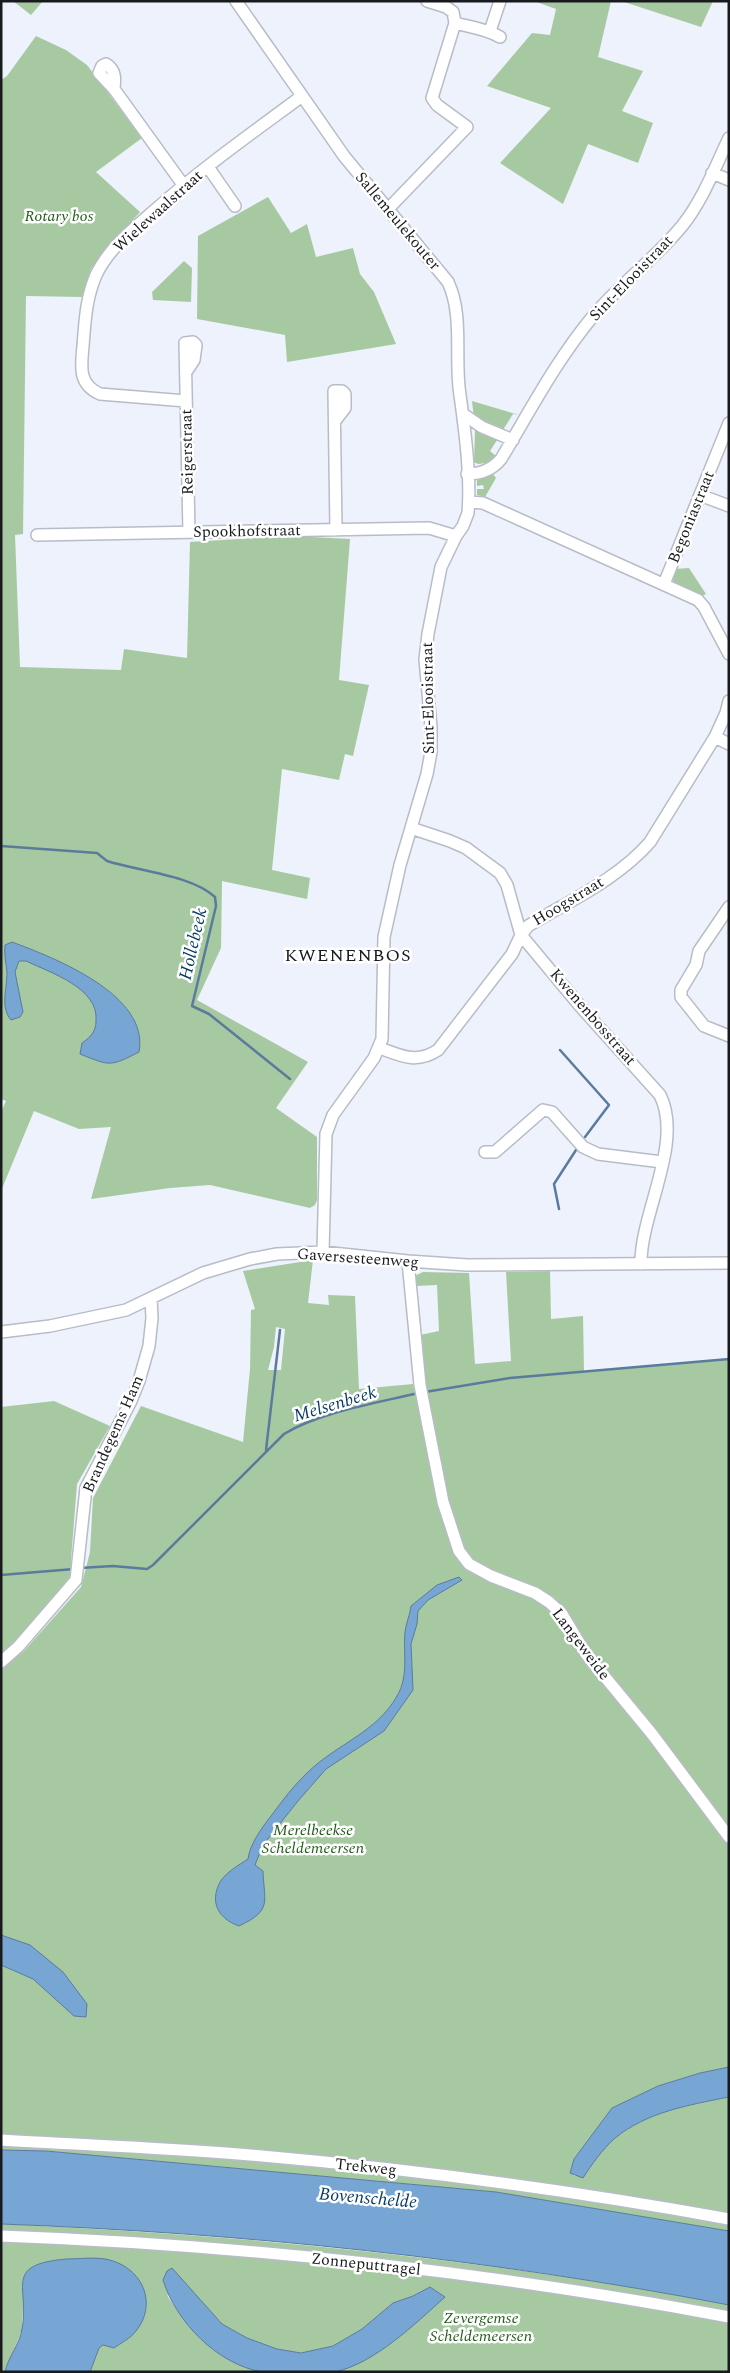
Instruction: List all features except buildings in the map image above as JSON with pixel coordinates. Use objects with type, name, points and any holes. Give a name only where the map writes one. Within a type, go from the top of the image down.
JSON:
[{"type":"street","name":"Sallemeulekouter","points":[[236,1],[344,156],[437,267],[452,291],[455,309],[467,474]]},
{"type":"street","points":[[388,209],[467,127],[437,105],[432,98],[455,23],[453,12],[427,1]]},
{"type":"street","points":[[490,31],[500,1]]},
{"type":"street","points":[[455,23],[490,31],[500,37]]},
{"type":"street","points":[[114,89],[184,186]]},
{"type":"street","name":"Wielewaalstraat","points":[[186,401],[100,394],[91,390],[84,382],[81,371],[86,310],[96,275],[120,242],[184,186],[248,135],[302,96]]},
{"type":"street","name":"Sint-Elooistraat","points":[[323,1252],[324,1144],[327,1129],[333,1115],[380,1048],[383,1026],[384,937],[400,864],[427,774],[431,752],[431,726],[425,659],[428,634],[441,567],[456,536],[464,526],[469,502],[467,474],[480,474],[496,466],[568,350],[593,316],[624,282],[683,224],[712,173],[729,138]]},
{"type":"street","points":[[208,167],[235,206]]},
{"type":"street","points":[[712,173],[729,180]]},
{"type":"street","name":"Reigerstraat","points":[[186,372],[188,532]]},
{"type":"street","points":[[463,414],[482,427],[513,440]]},
{"type":"street","points":[[335,420],[336,530]]},
{"type":"street","name":"Begoniastraat","points":[[664,584],[729,423]]},
{"type":"street","points":[[700,495],[729,506]]},
{"type":"street","points":[[469,502],[483,503],[698,600],[704,607],[729,654]]},
{"type":"street","name":"Spookhofstraat","points":[[37,535],[429,528],[456,536]]},
{"type":"street","name":"Hoogstraat","points":[[380,1048],[414,1059],[430,1055],[438,1050],[512,954],[521,935],[528,926],[618,872],[641,853],[650,842],[715,737],[726,713],[729,701]]},
{"type":"street","points":[[715,737],[729,744]]},
{"type":"street","name":"Kwenenbosstraat","points":[[411,828],[450,840],[493,866],[507,885],[521,935],[580,1006],[660,1095],[665,1105],[667,1118],[657,1192],[642,1247],[641,1264]]},
{"type":"street","points":[[729,907],[699,951],[696,965],[681,990],[681,997],[704,1026],[729,1036]]},
{"type":"street","points":[[485,1152],[495,1152],[543,1110],[547,1110],[552,1112],[583,1147],[590,1151],[598,1154],[662,1162]]},
{"type":"street","name":"Gaversesteenweg","points":[[1,1332],[50,1326],[126,1310],[203,1273],[250,1259],[277,1254],[323,1252],[467,1265],[729,1263]]},
{"type":"street","name":"Langeweide","points":[[408,1261],[420,1388],[443,1502],[455,1541],[463,1557],[469,1564],[549,1602],[562,1614],[586,1654],[652,1734],[729,1837]]},
{"type":"street","name":"Brandegems Ham","points":[[1,1662],[18,1647],[73,1584],[78,1574],[86,1488],[131,1401],[139,1381],[149,1346],[152,1318],[151,1298]]},
{"type":"street","name":"Trekweg","points":[[1,2140],[167,2149],[332,2163],[550,2190],[729,2219]]},
{"type":"street","name":"Zonneputtragel","points":[[1,2236],[234,2250],[355,2262],[510,2281],[729,2317]]},
{"type":"green space","points":[[13,1],[43,1],[31,15]]},
{"type":"green space","points":[[534,1],[611,1],[598,57],[643,71],[622,111],[653,123],[638,163],[588,144],[563,204],[500,163],[551,108],[487,86],[532,33],[550,35],[556,9]]},
{"type":"green space","points":[[621,1],[713,1],[701,27]]},
{"type":"green space","name":"Rotary bos","points":[[36,36],[66,50],[87,65],[142,138],[96,172],[140,212],[101,255],[91,269],[82,297],[26,296],[23,534],[15,535],[20,667],[121,670],[124,649],[187,658],[190,542],[292,536],[350,539],[339,680],[369,685],[353,756],[345,754],[339,780],[282,769],[272,870],[310,878],[307,899],[222,881],[221,948],[197,1000],[308,1062],[276,1108],[317,1137],[317,1200],[315,1205],[310,1208],[210,1185],[170,1188],[91,1199],[111,1127],[79,1129],[34,1111],[1,1191],[1,1112],[6,1101],[1,1099],[1,80],[7,76]]},
{"type":"green space","points":[[268,197],[291,233],[307,224],[316,257],[353,248],[360,274],[374,292],[396,344],[287,362],[285,335],[197,319],[198,236]]},
{"type":"green space","points":[[184,261],[192,268],[191,302],[153,300],[152,292]]},
{"type":"green space","points":[[472,401],[519,415],[513,414],[503,430],[474,418]]},
{"type":"green space","points":[[480,430],[499,437],[490,451],[496,456],[486,463],[478,464],[474,462],[475,431]]},
{"type":"green space","points":[[493,474],[496,478],[485,497],[477,495],[477,489],[484,489],[483,485],[477,486],[477,480]]},
{"type":"green space","points":[[689,568],[706,594],[700,597],[673,581],[675,569]]},
{"type":"green space","name":"Merelbeekse Scheldemeersen","points":[[313,1260],[308,1303],[329,1305],[328,1295],[355,1296],[359,1389],[413,1384],[440,1505],[451,1545],[458,1557],[535,1596],[554,1610],[707,1810],[729,1845],[729,2067],[700,2073],[658,2086],[612,2108],[574,2159],[571,2173],[575,2176],[614,2139],[640,2122],[668,2111],[729,2097],[729,2231],[496,2192],[46,2151],[1,2150],[1,1670],[24,1651],[81,1587],[90,1552],[93,1498],[141,1406],[243,1442],[250,1369],[251,1310],[255,1309],[243,1271]],"holes":[[[276,1327],[285,1329],[281,1370],[268,1370],[274,1347]]]},
{"type":"green space","points":[[550,1271],[551,1319],[583,1316],[584,1371],[729,1359],[729,1831],[587,1647],[570,1617],[557,1607],[498,1578],[477,1565],[466,1550],[456,1525],[439,1457],[420,1335],[439,1331],[437,1285],[416,1286],[415,1276],[423,1272],[469,1273],[475,1364],[511,1361],[506,1272]]},
{"type":"green space","points":[[54,1401],[110,1426],[77,1484],[71,1560],[72,1574],[23,1636],[1,1656],[1,1407]]},
{"type":"green space","name":"Zevergemse Scheldemeersen","points":[[1,2224],[184,2235],[366,2251],[548,2274],[729,2305],[729,2372],[334,2372],[369,2357],[430,2287],[413,2296],[393,2303],[362,2329],[333,2346],[301,2353],[277,2349],[247,2338],[222,2324],[202,2303],[167,2295],[186,2322],[207,2344],[232,2360],[263,2372],[90,2372],[99,2348],[103,2345],[112,2260],[49,2261],[23,2311],[22,2330],[5,2372],[1,2372]]},
{"type":"water","points":[[12,942],[74,969],[115,996],[130,1013],[138,1032],[139,1052],[110,1063],[104,1063],[80,1054],[82,1043],[92,1034],[96,1025],[95,1009],[90,999],[72,983],[26,961],[19,961],[15,972],[23,1012],[20,1017],[11,1020],[5,1004],[7,972],[5,945]]},
{"type":"water","points":[[459,1577],[462,1580],[428,1600],[418,1611],[417,1624],[411,1644],[413,1690],[384,1731],[326,1769],[263,1845],[255,1865],[263,1871],[265,1898],[262,1910],[239,1926],[226,1919],[221,1915],[216,1903],[220,1882],[229,1872],[248,1859],[251,1848],[260,1831],[303,1777],[319,1762],[368,1728],[389,1708],[397,1696],[403,1681],[405,1632],[411,1606],[437,1585]]},
{"type":"water","points":[[1,1935],[30,1945],[63,1972],[87,2004],[86,2017],[74,2016],[33,1979],[1,1965]]},
{"type":"water","points":[[729,2067],[729,2097],[668,2111],[640,2122],[614,2139],[597,2157],[583,2178],[570,2173],[574,2159],[612,2108],[658,2086],[700,2073]]},
{"type":"water","name":"Bovenschelde","points":[[1,2150],[46,2151],[496,2192],[729,2231],[729,2305],[548,2274],[367,2251],[184,2234],[1,2224]]},
{"type":"water","points":[[66,2259],[108,2259],[133,2272],[144,2290],[146,2300],[146,2310],[142,2321],[131,2336],[114,2348],[103,2345],[99,2348],[90,2372],[5,2372],[22,2329],[24,2314],[23,2280],[26,2273],[33,2267],[46,2262]]},
{"type":"water","points":[[172,2268],[222,2324],[247,2338],[277,2349],[301,2353],[333,2346],[362,2329],[393,2303],[413,2296],[430,2287],[445,2297],[394,2341],[365,2360],[350,2367],[335,2372],[262,2372],[229,2360],[200,2339],[188,2325],[169,2296],[163,2280],[167,2271]]},
{"type":"waterway","name":"Hollebeek","points":[[1,846],[97,853],[107,861],[164,874],[192,884],[215,897],[216,906],[192,1006],[209,1014],[290,1079]]},
{"type":"waterway","points":[[560,1050],[609,1105],[585,1137]]},
{"type":"waterway","points":[[559,1209],[554,1184],[576,1150]]},
{"type":"waterway","points":[[266,1450],[280,1330]]},
{"type":"waterway","name":"Melsenbeek","points":[[425,1392],[510,1378],[729,1359]]},
{"type":"waterway","name":"Melsenbeek","points":[[80,1568],[113,1566],[147,1569],[284,1434],[298,1426],[331,1414],[418,1393]]},
{"type":"waterway","name":"Melsenbeek","points":[[1,1575],[74,1569]]},
{"type":"district","name":"KWENENBOS","points":[[348,955]]}]
